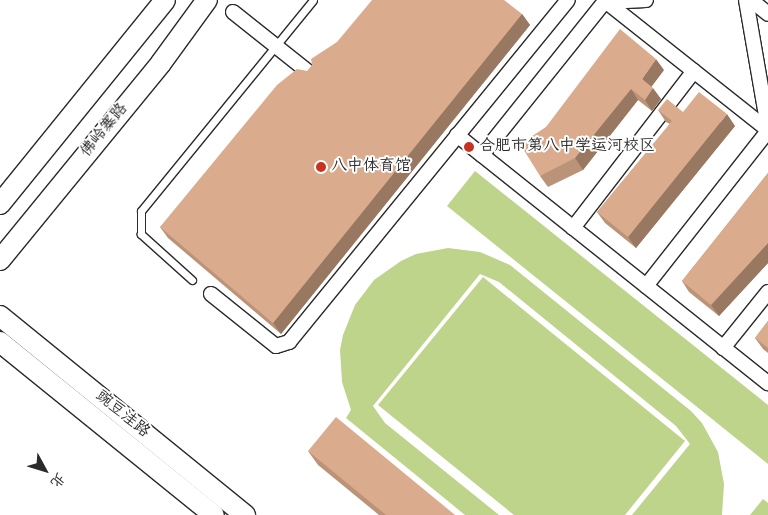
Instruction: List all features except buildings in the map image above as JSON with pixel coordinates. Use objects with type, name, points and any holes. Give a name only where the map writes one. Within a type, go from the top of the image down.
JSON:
[{"type":"main road","points":[[0,204],[165,0]]},
{"type":"main road","name":"佛岭寨路","points":[[0,260],[161,63],[207,0]]},
{"type":"main road","name":"豌豆洼路","points":[[0,316],[245,515]]},
{"type":"main road","name":"豌豆洼路","points":[[0,342],[214,515]]},
{"type":"street","points":[[210,294],[276,346],[287,344],[568,0]]},
{"type":"street","points":[[482,155],[605,1],[646,0]]},
{"type":"street","points":[[646,286],[768,129],[746,0]]},
{"type":"street","points":[[751,0],[768,14]]},
{"type":"street","points":[[605,1],[768,129]]},
{"type":"street","points":[[233,12],[311,74]]},
{"type":"street","points":[[572,228],[694,71]]},
{"type":"street","points":[[457,135],[768,383]]},
{"type":"street","points":[[723,348],[768,292]]},
{"type":"lane","points":[[192,280],[141,234],[141,211],[313,0]]},
{"type":"green space","points":[[475,171],[768,405],[768,464],[447,206]]},
{"type":"green space","points":[[448,248],[480,252],[510,265],[691,411],[702,423],[718,452],[724,484],[722,515],[632,515],[690,444],[676,426],[499,282],[480,274],[373,406],[385,423],[499,515],[465,515],[346,418],[351,410],[342,382],[340,350],[343,335],[355,305],[374,280],[401,261],[416,254]]},
{"type":"green space","points":[[483,277],[685,441],[625,515],[514,515],[378,405]]},
{"type":"green space","points":[[763,499],[768,503],[768,515],[750,515]]},
{"type":"place","name":"合肥市第八中学运河校区","points":[[469,147]]},
{"type":"place","name":"八中体育馆","points":[[321,167]]}]
